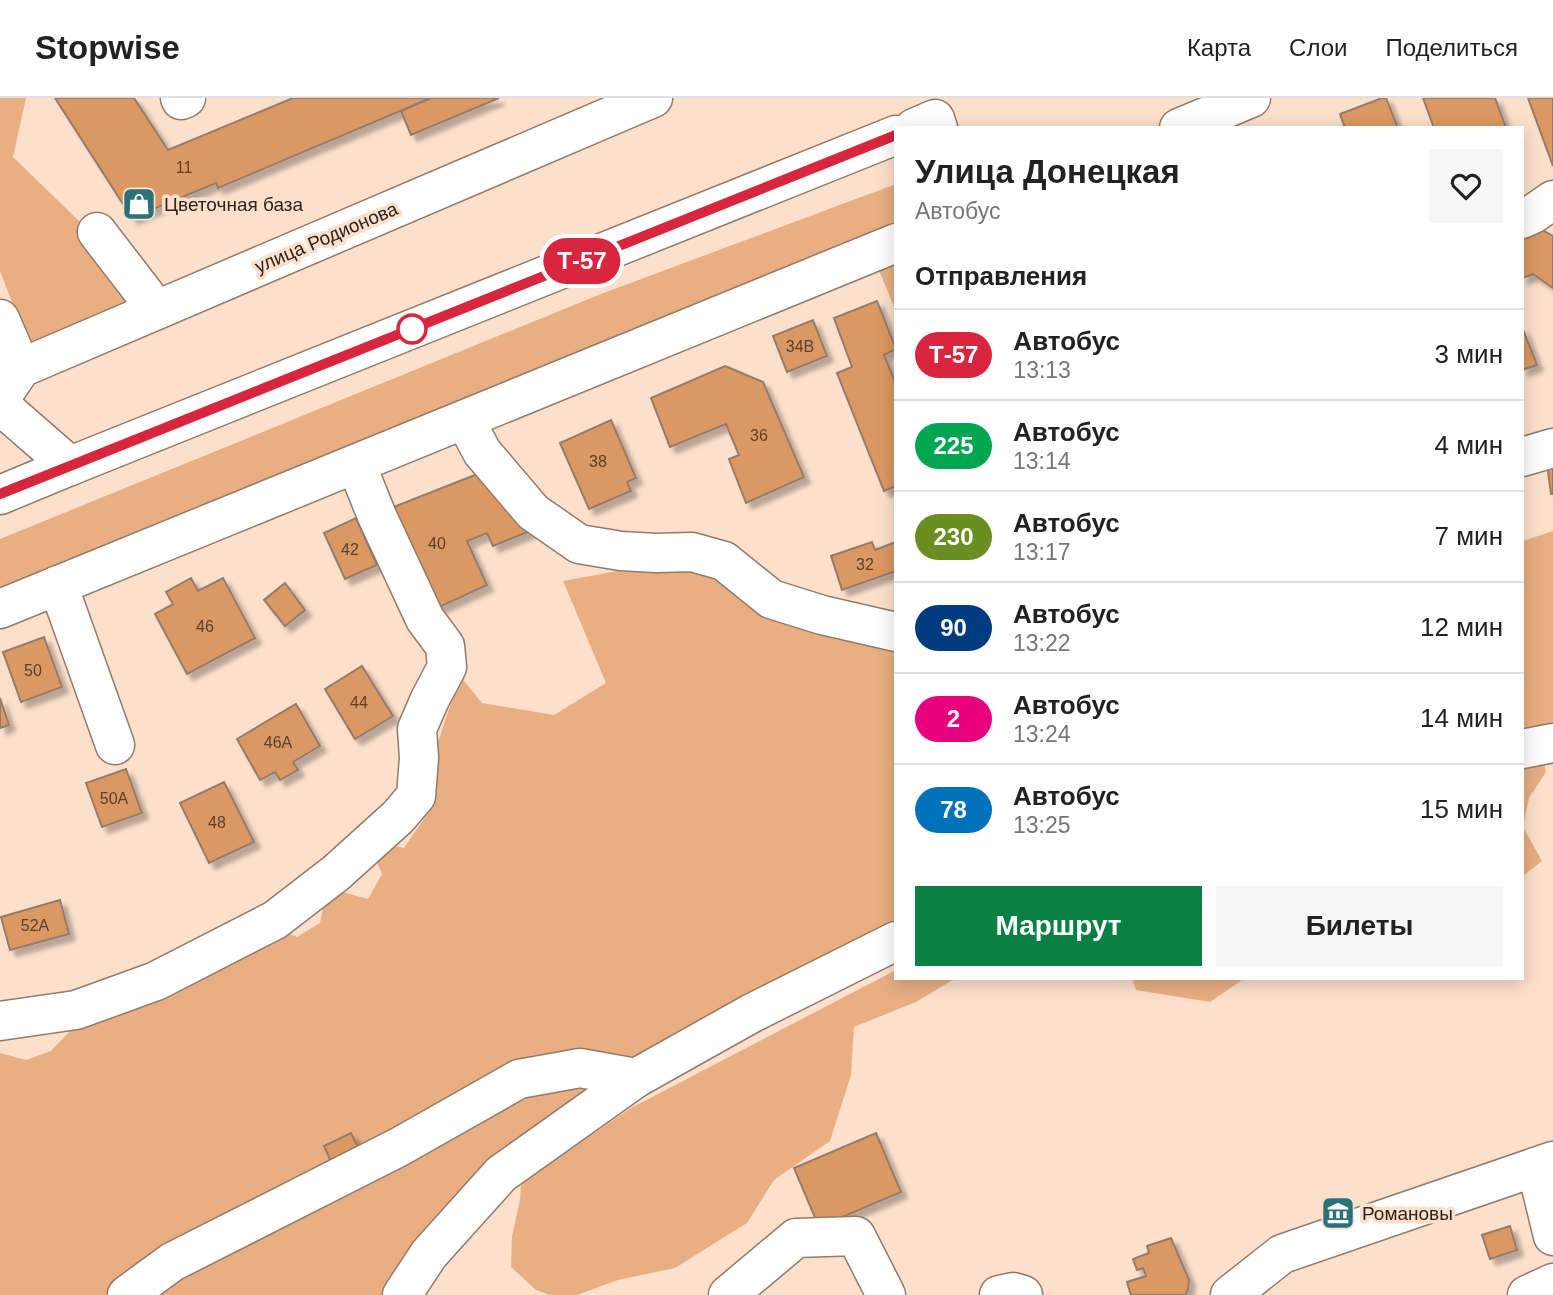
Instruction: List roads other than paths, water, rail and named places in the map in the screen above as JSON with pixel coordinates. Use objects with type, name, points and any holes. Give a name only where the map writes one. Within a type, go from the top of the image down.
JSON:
[{"type":"main road","points":[[180,98],[186,98]]},
{"type":"main road","name":"улица Родионова","points":[[10,372],[652,98]]},
{"type":"main road","points":[[1186,126],[1233,112]]},
{"type":"main road","points":[[0,495],[894,136]]},
{"type":"main road","points":[[1524,218],[1553,200]]},
{"type":"main road","points":[[97,232],[157,310]]},
{"type":"main road","points":[[0,609],[894,244]]},
{"type":"main road","points":[[0,319],[10,372],[0,400]]},
{"type":"main road","points":[[0,405],[70,466]]},
{"type":"main road","points":[[465,420],[482,452],[533,512],[579,544],[621,551],[692,552],[703,555],[724,561],[771,599],[894,632]]},
{"type":"main road","points":[[1524,456],[1553,448]]},
{"type":"main road","points":[[0,1020],[76,1010],[156,982],[275,920],[336,873],[398,817],[416,796],[419,758],[417,729],[447,667],[445,646],[425,618],[356,464]]},
{"type":"main road","points":[[58,585],[116,745]]},
{"type":"main road","points":[[1524,749],[1553,743]]},
{"type":"main road","points":[[402,1295],[429,1254],[501,1174],[636,1078],[752,1013],[894,942]]},
{"type":"main road","points":[[127,1295],[172,1262],[399,1147],[519,1079],[580,1068],[636,1078]]},
{"type":"main road","points":[[1230,1295],[1282,1254],[1545,1164],[1553,1236]]},
{"type":"main road","points":[[728,1295],[796,1237],[856,1236],[886,1295]]},
{"type":"main road","points":[[1527,1295],[1553,1283]]},
{"type":"main road","points":[[999,1295],[1013,1292],[1023,1295]]},
{"type":"place","name":"Цветочная база","points":[[139,204]]},
{"type":"place","name":"Романовы","points":[[1338,1213]]}]
